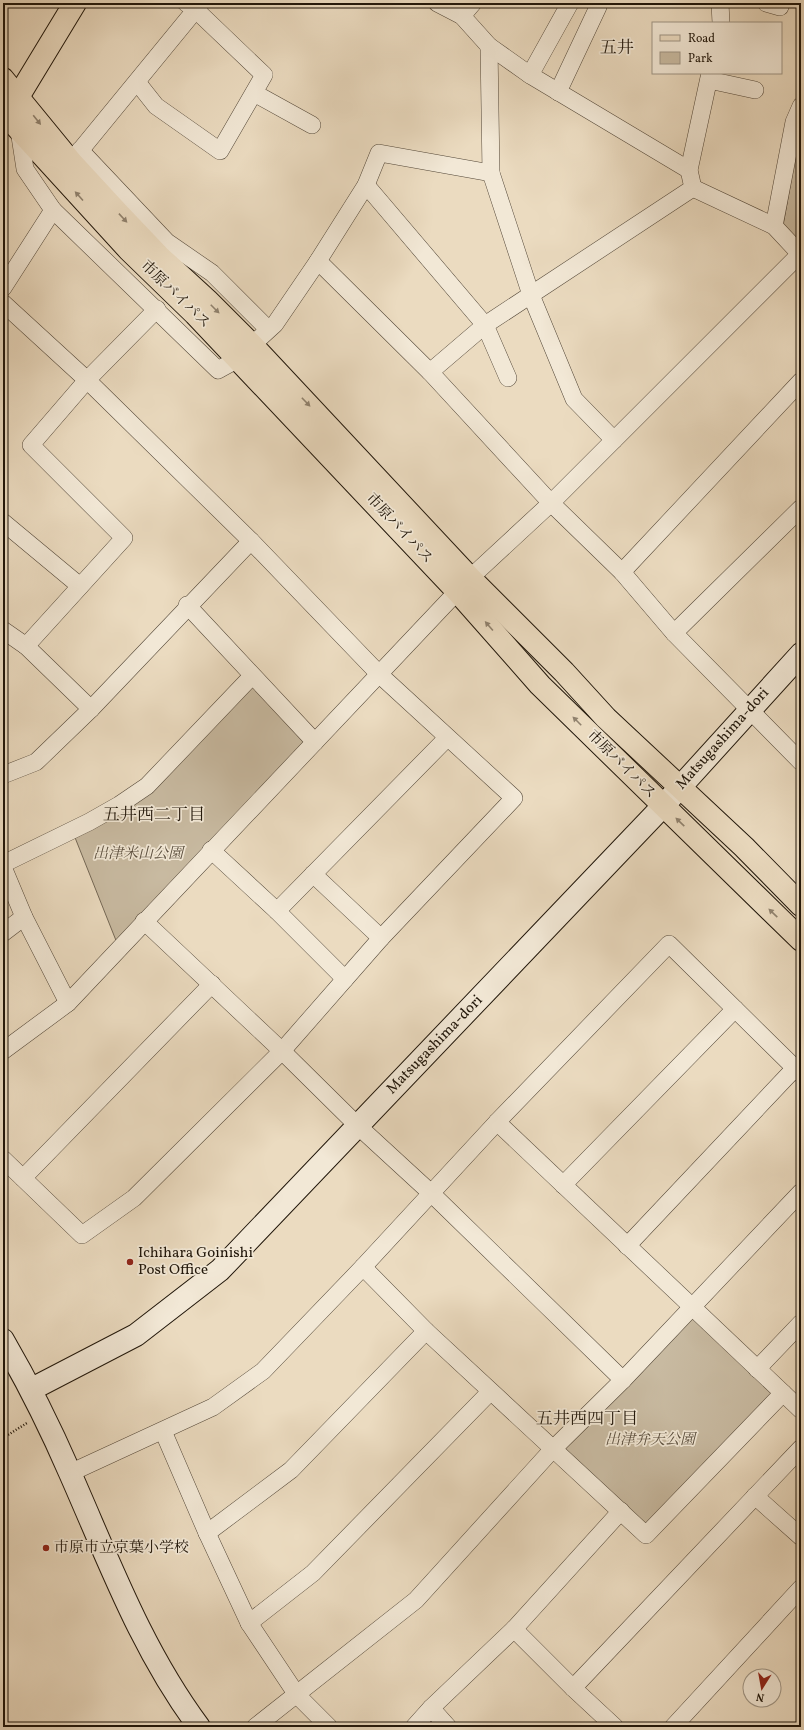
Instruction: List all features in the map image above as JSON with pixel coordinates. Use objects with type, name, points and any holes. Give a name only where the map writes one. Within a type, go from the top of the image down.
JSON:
[{"type":"main road","points":[[7,118],[18,97],[75,3]]},
{"type":"main road","name":"市原バイパス","points":[[3,79],[71,162],[129,250],[194,314],[245,352],[464,585],[564,672],[606,718],[744,847],[801,905]]},
{"type":"main road","name":"市原バイパス","points":[[7,118],[71,162]]},
{"type":"main road","name":"市原バイパス","points":[[464,585],[540,685],[801,940]]},
{"type":"street","points":[[437,3],[462,16],[489,46],[530,75],[689,170]]},
{"type":"street","points":[[462,16],[473,3]]},
{"type":"street","points":[[530,75],[570,3]]},
{"type":"street","points":[[720,3],[722,22]]},
{"type":"street","points":[[137,82],[156,106],[220,151],[264,75],[194,5],[137,82],[71,162],[167,242],[212,273],[268,330]]},
{"type":"street","points":[[558,92],[598,6]]},
{"type":"street","points":[[489,46],[491,173],[531,295],[574,399],[614,440]]},
{"type":"street","points":[[693,188],[689,170],[710,77],[756,90]]},
{"type":"street","points":[[254,93],[312,125]]},
{"type":"street","points":[[774,226],[794,122],[801,106]]},
{"type":"street","points":[[7,118],[25,169],[53,210],[157,309],[218,370],[245,352],[275,324],[318,261],[366,185],[379,153],[491,173]]},
{"type":"street","points":[[366,185],[485,325],[508,378]]},
{"type":"street","points":[[3,1051],[68,1003],[211,850],[380,675],[464,585],[551,503],[801,254],[774,226],[693,188]]},
{"type":"street","points":[[430,372],[485,325],[693,188]]},
{"type":"street","points":[[3,288],[53,210]]},
{"type":"street","points":[[318,261],[430,372],[551,503],[622,572],[674,633],[801,762]]},
{"type":"street","points":[[3,302],[87,380],[251,541],[380,675],[514,798],[381,938],[282,1050],[134,1198],[82,1235],[3,1159]]},
{"type":"street","points":[[26,646],[124,538],[31,445],[87,380],[157,309]]},
{"type":"street","points":[[622,572],[801,381]]},
{"type":"street","points":[[674,633],[801,508]]},
{"type":"street","points":[[3,522],[80,586]]},
{"type":"street","points":[[3,775],[36,762],[91,709],[187,605],[251,541]]},
{"type":"street","points":[[187,605],[315,742]]},
{"type":"street","points":[[3,630],[26,646],[91,709]]},
{"type":"street","name":"Matsugashima-dori","points":[[32,1389],[136,1335],[220,1270],[663,806],[801,654]]},
{"type":"street","points":[[68,1003],[24,917],[3,865],[119,805],[147,786],[252,676]]},
{"type":"street","points":[[277,911],[447,738]]},
{"type":"street","points":[[211,850],[277,911],[345,979]]},
{"type":"street","points":[[313,874],[381,938]]},
{"type":"street","points":[[3,933],[24,917]]},
{"type":"street","points":[[144,921],[282,1050],[358,1126],[432,1194],[623,1380]]},
{"type":"street","points":[[70,1473],[213,1408],[262,1371],[432,1194],[497,1122],[669,944],[798,1071],[627,1246]]},
{"type":"street","points":[[23,1178],[212,984]]},
{"type":"street","points":[[563,1184],[735,1009]]},
{"type":"street","points":[[497,1122],[801,1410]]},
{"type":"street","points":[[255,1727],[416,1600],[552,1450],[623,1380],[801,1192]]},
{"type":"street","points":[[363,1267],[426,1332],[552,1450],[646,1535],[783,1393]]},
{"type":"street","points":[[757,1369],[801,1324]]},
{"type":"street","points":[[206,1533],[292,1470],[426,1332]]},
{"type":"street","points":[[3,1340],[32,1389],[70,1473],[121,1593],[147,1646],[181,1702],[199,1727]]},
{"type":"street","points":[[249,1623],[313,1573],[490,1392]]},
{"type":"street","points":[[163,1431],[206,1533],[249,1623],[297,1695],[329,1727]]},
{"type":"street","points":[[572,1688],[801,1448]]},
{"type":"street","points":[[755,1496],[801,1537]]},
{"type":"street","points":[[414,1727],[431,1708],[514,1629],[621,1511]]},
{"type":"street","points":[[673,1727],[801,1588]]},
{"type":"street","points":[[514,1629],[572,1688],[615,1727]]},
{"type":"street","points":[[431,1708],[448,1727]]},
{"type":"path","points":[[3,1438],[42,1413]]},
{"type":"green space","points":[[801,124],[801,244],[783,226]]},
{"type":"green space","name":"出津米山公園","points":[[252,676],[315,742],[119,948],[72,830],[119,805]]},
{"type":"green space","name":"出津弁天公園","points":[[692,1307],[783,1393],[646,1535],[552,1450]]},
{"type":"place","name":"Ichihara Goinishi Post Office","points":[[130,1262]]},
{"type":"place","name":"市原市立京葉小学校","points":[[46,1548]]},
{"type":"district","name":"五井","points":[[617,48]]},
{"type":"district","name":"五井西二丁目","points":[[154,815]]},
{"type":"district","name":"五井西四丁目","points":[[587,1419]]}]
